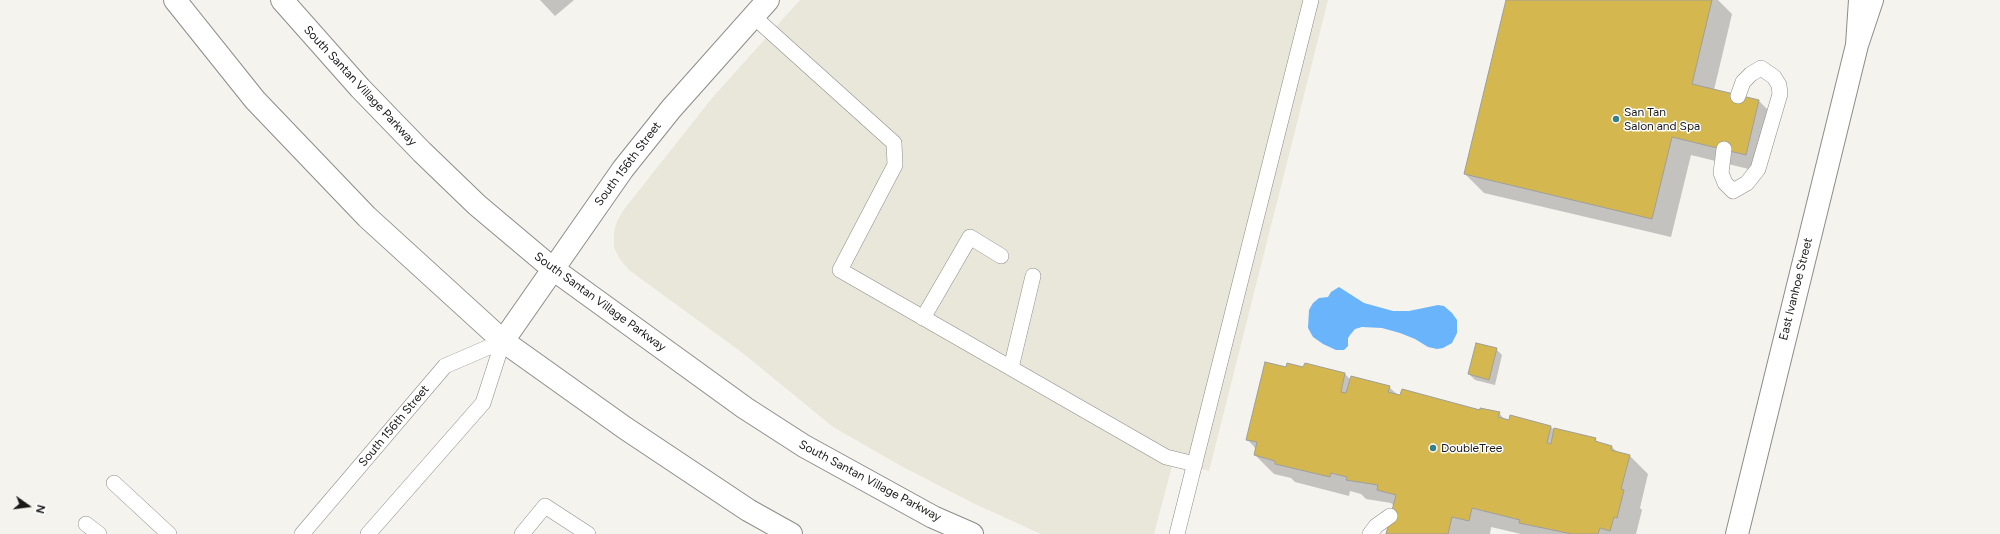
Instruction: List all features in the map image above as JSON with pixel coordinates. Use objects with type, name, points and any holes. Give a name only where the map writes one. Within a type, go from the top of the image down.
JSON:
[{"type":"main road","points":[[175,0],[256,100],[367,216],[503,341],[625,428],[748,510],[791,534]]},
{"type":"main road","name":"South Santan Village Parkway","points":[[282,0],[355,82],[422,152],[477,205],[553,269],[745,408],[804,446],[933,517],[972,534]]},
{"type":"main road","name":"South 156th Street","points":[[503,341],[623,169],[671,109],[768,0]]},
{"type":"main road","name":"East Ivanhoe Street","points":[[1857,45],[1860,0]]},
{"type":"main road","name":"East Ivanhoe Street","points":[[1737,534],[1857,45],[1872,0]]},
{"type":"lane","points":[[1177,534],[1311,0]]},
{"type":"lane","points":[[753,16],[894,143],[895,165],[840,270],[1166,457],[1195,464]]},
{"type":"lane","points":[[1724,149],[1721,173],[1725,183],[1732,191],[1747,183],[1758,170],[1780,94],[1779,85],[1774,77],[1760,68],[1743,82],[1738,96]]},
{"type":"lane","points":[[923,318],[970,237],[1002,256]]},
{"type":"lane","points":[[1011,368],[1033,276]]},
{"type":"lane","name":"South 156th Street","points":[[302,534],[445,366],[503,341]]},
{"type":"lane","name":"South 156th Street","points":[[368,534],[483,402],[503,341]]},
{"type":"lane","points":[[114,483],[169,534]]},
{"type":"lane","points":[[522,534],[545,506],[588,534]]},
{"type":"lane","points":[[1370,534],[1376,526],[1390,516]]},
{"type":"lane","points":[[86,524],[99,534]]},
{"type":"shaded area","points":[[800,0],[1328,0],[1209,471],[1173,462],[1154,534],[1041,534],[975,504],[903,467],[833,427],[744,354],[629,270],[619,258],[614,247],[614,232],[617,221],[625,208],[713,97]]},
{"type":"water","points":[[1339,287],[1364,303],[1393,311],[1409,311],[1438,305],[1444,306],[1457,320],[1457,333],[1452,343],[1443,348],[1437,349],[1428,347],[1415,339],[1400,333],[1382,328],[1362,327],[1355,329],[1350,335],[1348,338],[1348,346],[1344,350],[1336,350],[1313,337],[1308,328],[1309,310],[1313,303],[1319,298],[1328,297],[1331,292]]},
{"type":"building","name":"San Tan Salon and Spa","points":[[1506,0],[1712,0],[1692,84],[1759,100],[1746,155],[1672,137],[1652,219],[1464,174]]},
{"type":"building","points":[[1476,343],[1497,348],[1489,380],[1468,374]]},
{"type":"building","name":"DoubleTree","points":[[1265,362],[1286,367],[1287,363],[1303,367],[1305,363],[1345,373],[1341,392],[1346,393],[1351,376],[1390,386],[1388,392],[1400,395],[1402,389],[1480,410],[1480,408],[1500,412],[1498,417],[1509,420],[1510,415],[1551,426],[1547,443],[1551,444],[1554,428],[1596,438],[1595,441],[1612,446],[1611,450],[1630,455],[1621,489],[1624,490],[1617,518],[1614,517],[1610,531],[1600,528],[1598,534],[1572,534],[1519,523],[1520,520],[1472,508],[1469,521],[1452,517],[1448,534],[1386,534],[1396,495],[1377,490],[1378,485],[1346,480],[1347,477],[1331,473],[1330,477],[1275,464],[1275,461],[1254,455],[1257,442],[1246,440]]},
{"type":"place","name":"San Tan Salon and Spa","points":[[1616,119]]},
{"type":"place","name":"DoubleTree","points":[[1433,448]]}]
